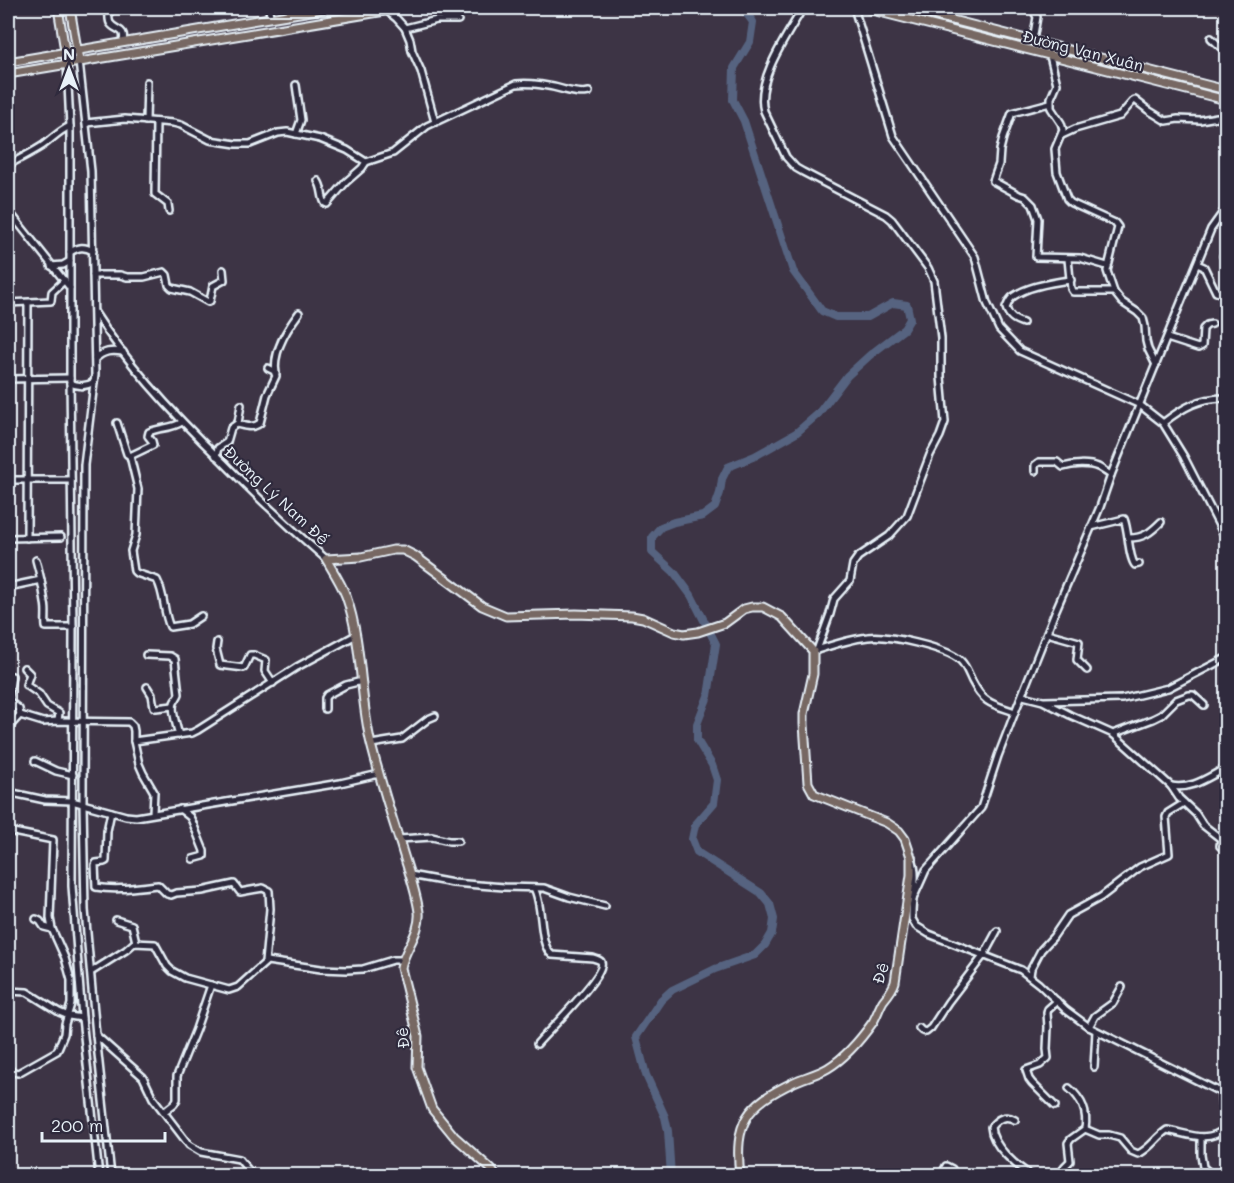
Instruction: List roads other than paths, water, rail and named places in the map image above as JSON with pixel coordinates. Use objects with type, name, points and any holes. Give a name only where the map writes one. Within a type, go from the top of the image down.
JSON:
[{"type":"main road","points":[[58,8],[67,63]]},
{"type":"main road","points":[[70,8],[79,61]]},
{"type":"main road","points":[[8,62],[329,8]]},
{"type":"main road","points":[[8,74],[386,9],[403,8]]},
{"type":"main road","name":"Đường Vạn Xuân","points":[[864,8],[1227,100]]},
{"type":"main road","name":"Đường Vạn Xuân","points":[[905,8],[1227,90]]},
{"type":"main road","name":"Đường Lý Nam Đế","points":[[326,559],[361,557],[386,551],[403,550],[415,556],[482,606],[506,616],[576,614],[632,616],[680,633],[698,632],[722,624],[744,609],[763,607],[782,617],[815,650]]},
{"type":"main road","points":[[326,559],[345,593],[356,635],[371,744],[419,913],[415,935],[402,960]]},
{"type":"main road","points":[[815,650],[813,674],[804,714],[809,787],[814,794],[894,827],[905,839],[911,857]]},
{"type":"main road","name":"Đê","points":[[740,1176],[738,1153],[742,1124],[751,1110],[763,1100],[794,1082],[828,1068],[847,1054],[874,1020],[893,987],[911,875],[911,857]]},
{"type":"main road","name":"Đê","points":[[402,960],[402,977],[418,1036],[417,1067],[432,1109],[454,1136],[492,1169],[496,1176]]},
{"type":"street","points":[[109,8],[110,21],[122,32],[123,42]]},
{"type":"street","points":[[269,8],[270,17]]},
{"type":"street","points":[[803,8],[770,68],[762,92],[764,111],[790,163],[886,215],[932,274],[936,287],[941,344],[941,377],[946,418],[945,426],[930,456],[907,516],[889,536],[858,557],[853,564],[850,581],[834,599],[815,650]]},
{"type":"street","points":[[854,8],[893,136],[975,257],[987,303],[999,329],[1020,351],[1140,405],[1162,423],[1184,457],[1227,539]]},
{"type":"street","points":[[1032,8],[1037,17],[1033,40]]},
{"type":"street","points":[[386,9],[405,28],[421,71],[435,122]]},
{"type":"street","points":[[405,28],[437,20],[458,21]]},
{"type":"street","points":[[1211,38],[1227,52]]},
{"type":"street","points":[[1050,56],[1057,84],[1050,103],[1063,130],[1056,146],[1059,180],[1068,201],[1116,223],[1118,231],[1107,271],[1114,292],[1122,302],[1143,318],[1148,349],[1156,365]]},
{"type":"street","points":[[79,61],[91,171],[95,359],[84,465],[85,910],[111,1176]]},
{"type":"street","points":[[67,63],[70,126],[72,886],[82,1018],[99,1176]]},
{"type":"street","points":[[146,121],[147,82]]},
{"type":"street","points":[[318,181],[323,199],[327,204],[366,162],[393,153],[435,122],[521,83],[578,93],[589,92]]},
{"type":"street","points":[[296,85],[300,120],[296,134]]},
{"type":"street","points":[[1062,135],[1120,116],[1135,100],[1166,121],[1217,117]]},
{"type":"street","points":[[1050,103],[1012,113],[1003,138],[999,164],[993,181],[1025,197],[1033,205],[1038,219],[1036,257],[1085,259],[1107,266]]},
{"type":"street","points":[[86,123],[125,119],[178,124],[210,140],[236,144],[250,144],[278,133],[287,132],[320,139],[347,150],[366,162]]},
{"type":"street","points":[[156,122],[155,194],[168,204],[169,211]]},
{"type":"street","points":[[8,165],[42,146],[60,130],[70,126]]},
{"type":"street","points":[[913,898],[926,870],[981,808],[1015,712],[1211,229],[1227,208]]},
{"type":"street","points":[[8,210],[70,288]]},
{"type":"street","points":[[70,252],[81,247],[93,251]]},
{"type":"street","points":[[1068,259],[1072,291],[1114,292]]},
{"type":"street","points":[[51,266],[63,266],[70,261]]},
{"type":"street","points":[[1197,264],[1204,267],[1216,292],[1220,293],[1227,288]]},
{"type":"street","points":[[93,275],[144,277],[164,272],[172,288],[190,292],[208,302],[214,285],[224,280],[224,270]]},
{"type":"street","points":[[8,303],[51,302],[52,292],[64,280]]},
{"type":"street","points":[[1023,323],[1014,320],[1007,311],[1006,308],[1011,298],[1030,289],[1071,280]]},
{"type":"street","points":[[27,303],[27,538]]},
{"type":"street","name":"Đường Lý Nam Đế","points":[[94,312],[111,339],[182,422],[270,510],[326,559]]},
{"type":"street","points":[[237,424],[250,427],[260,423],[267,395],[276,373],[274,365],[276,357],[288,328],[299,313]]},
{"type":"street","points":[[1167,338],[1198,348],[1202,346],[1203,329],[1212,324]]},
{"type":"street","points":[[95,359],[105,351],[123,352]]},
{"type":"street","points":[[268,369],[276,373]]},
{"type":"street","points":[[8,379],[70,380],[81,386],[94,382]]},
{"type":"street","points":[[1162,423],[1179,410],[1198,402],[1211,398],[1227,398]]},
{"type":"street","points":[[216,456],[219,448],[227,442],[231,428],[239,421],[241,405]]},
{"type":"street","points":[[130,456],[153,445],[153,441],[148,436],[149,432],[176,426],[182,422]]},
{"type":"street","points":[[117,423],[130,456],[138,489],[136,535],[131,552],[135,572],[157,580],[170,627],[189,624],[201,616]]},
{"type":"street","points":[[1035,471],[1035,465],[1039,462],[1054,461],[1063,467],[1078,464],[1098,467],[1111,475]]},
{"type":"street","points":[[8,480],[71,480]]},
{"type":"street","points":[[1091,527],[1125,519],[1131,561],[1135,565],[1139,564]]},
{"type":"street","points":[[1129,538],[1147,535],[1161,522]]},
{"type":"street","points":[[8,538],[61,537]]},
{"type":"street","points":[[72,537],[83,537]]},
{"type":"street","points":[[36,560],[43,588],[46,627],[73,627]]},
{"type":"street","points":[[8,587],[41,580]]},
{"type":"street","points":[[1047,633],[1079,642],[1077,660],[1087,670]]},
{"type":"street","points":[[134,741],[192,733],[201,729],[316,656],[356,635]]},
{"type":"street","points":[[815,650],[872,636],[932,647],[961,661],[979,695],[985,700],[1015,712]]},
{"type":"street","points":[[217,642],[216,649],[220,665],[244,668],[250,655],[254,655],[266,660],[265,671],[273,683]]},
{"type":"street","points":[[146,655],[174,658],[179,694],[173,706],[179,735]]},
{"type":"street","points":[[1043,701],[1122,699],[1168,688],[1227,658]]},
{"type":"street","points":[[24,668],[30,674],[26,685],[39,694],[47,706],[59,713],[58,721]]},
{"type":"street","points":[[12,676],[8,702],[19,709],[20,715]]},
{"type":"street","points":[[325,709],[327,695],[346,685],[362,681]]},
{"type":"street","points":[[147,687],[152,695],[154,707],[173,706]]},
{"type":"street","points":[[1113,734],[1161,715],[1176,700],[1189,695],[1193,695],[1204,705]]},
{"type":"street","points":[[1023,696],[1043,701],[1113,734],[1171,786],[1203,825],[1221,839],[1220,846],[1227,851]]},
{"type":"street","points":[[20,715],[44,722],[129,722],[133,726],[134,741],[142,773],[154,792],[153,813]]},
{"type":"street","points":[[8,728],[20,715]]},
{"type":"street","points":[[371,744],[402,739],[435,716]]},
{"type":"street","points":[[34,761],[56,771],[73,775]]},
{"type":"street","points":[[1171,786],[1180,788],[1192,786],[1227,768]]},
{"type":"street","points":[[8,792],[45,800],[72,801],[136,817],[340,783],[379,774]]},
{"type":"street","points":[[1030,976],[1041,950],[1068,915],[1101,897],[1140,867],[1168,855],[1166,817],[1168,813],[1184,803]]},
{"type":"street","points":[[180,809],[190,817],[204,851],[204,856],[193,859]]},
{"type":"street","points":[[111,812],[107,831],[106,861],[94,865],[96,887],[111,889],[158,885],[171,896],[176,893],[202,891],[234,884],[240,892],[266,889],[270,891],[270,909],[265,962]]},
{"type":"street","points":[[8,831],[53,840],[50,907],[52,929],[65,958],[71,980],[69,1016],[57,1051],[18,1073],[8,1068]]},
{"type":"street","points":[[399,839],[432,837],[458,841]]},
{"type":"street","points":[[911,857],[916,879],[912,920],[916,926],[938,938],[1021,970],[1075,1018],[1089,1027],[1224,1094],[1222,1107],[1227,1122]]},
{"type":"street","points":[[915,867],[926,870]]},
{"type":"street","points":[[410,875],[453,883],[549,889],[569,897],[605,906]]},
{"type":"street","points":[[534,888],[549,953],[593,958],[602,963],[595,978],[537,1044]]},
{"type":"street","points":[[36,919],[44,927],[52,929]]},
{"type":"street","points":[[116,920],[132,925],[136,942]]},
{"type":"street","points":[[920,1028],[924,1032],[929,1032],[948,1002],[984,955],[997,931]]},
{"type":"street","points":[[91,972],[136,942],[154,944],[167,966],[185,978],[229,990],[252,975],[265,962],[270,961],[341,970],[363,969],[393,960],[402,960]]},
{"type":"street","points":[[165,1111],[177,1100],[177,1076],[211,985]]},
{"type":"street","points":[[1089,1027],[1095,1016],[1113,1003],[1122,987]]},
{"type":"street","points":[[8,991],[27,992],[52,1008],[69,1016],[82,1018]]},
{"type":"street","points":[[1055,1106],[1032,1083],[1026,1070],[1040,1065],[1048,1058],[1047,1013],[1057,1001]]},
{"type":"street","points":[[1094,1067],[1096,1030]]},
{"type":"street","points":[[96,1035],[143,1077],[153,1098],[189,1145],[201,1152],[239,1159],[254,1176]]},
{"type":"street","points":[[1061,1176],[1064,1167],[1070,1161],[1068,1143],[1085,1129],[1086,1118],[1082,1101],[1069,1088]]},
{"type":"street","points":[[1015,1120],[1007,1117],[1001,1118],[991,1127],[992,1133],[1009,1158],[1032,1176]]},
{"type":"street","points":[[1085,1129],[1099,1135],[1120,1138],[1131,1151],[1138,1154],[1148,1149],[1167,1130],[1201,1137],[1217,1134],[1227,1128]]},
{"type":"street","points":[[1201,1137],[1203,1167],[1213,1176]]},
{"type":"street","points":[[941,1176],[946,1166],[952,1169]]},
{"type":"waterway","points":[[671,1176],[665,1117],[646,1075],[636,1037],[661,1000],[672,990],[715,969],[755,955],[772,933],[774,919],[770,904],[761,893],[697,852],[692,839],[695,825],[714,803],[717,780],[712,765],[697,740],[697,724],[708,696],[716,644],[691,595],[674,572],[652,552],[652,537],[661,527],[703,516],[715,507],[722,479],[728,467],[755,456],[796,433],[818,414],[847,376],[904,329],[910,319],[907,305],[893,303],[868,317],[836,317],[822,311],[793,271],[744,121],[733,100],[734,68],[750,42],[753,22],[739,8]]}]
